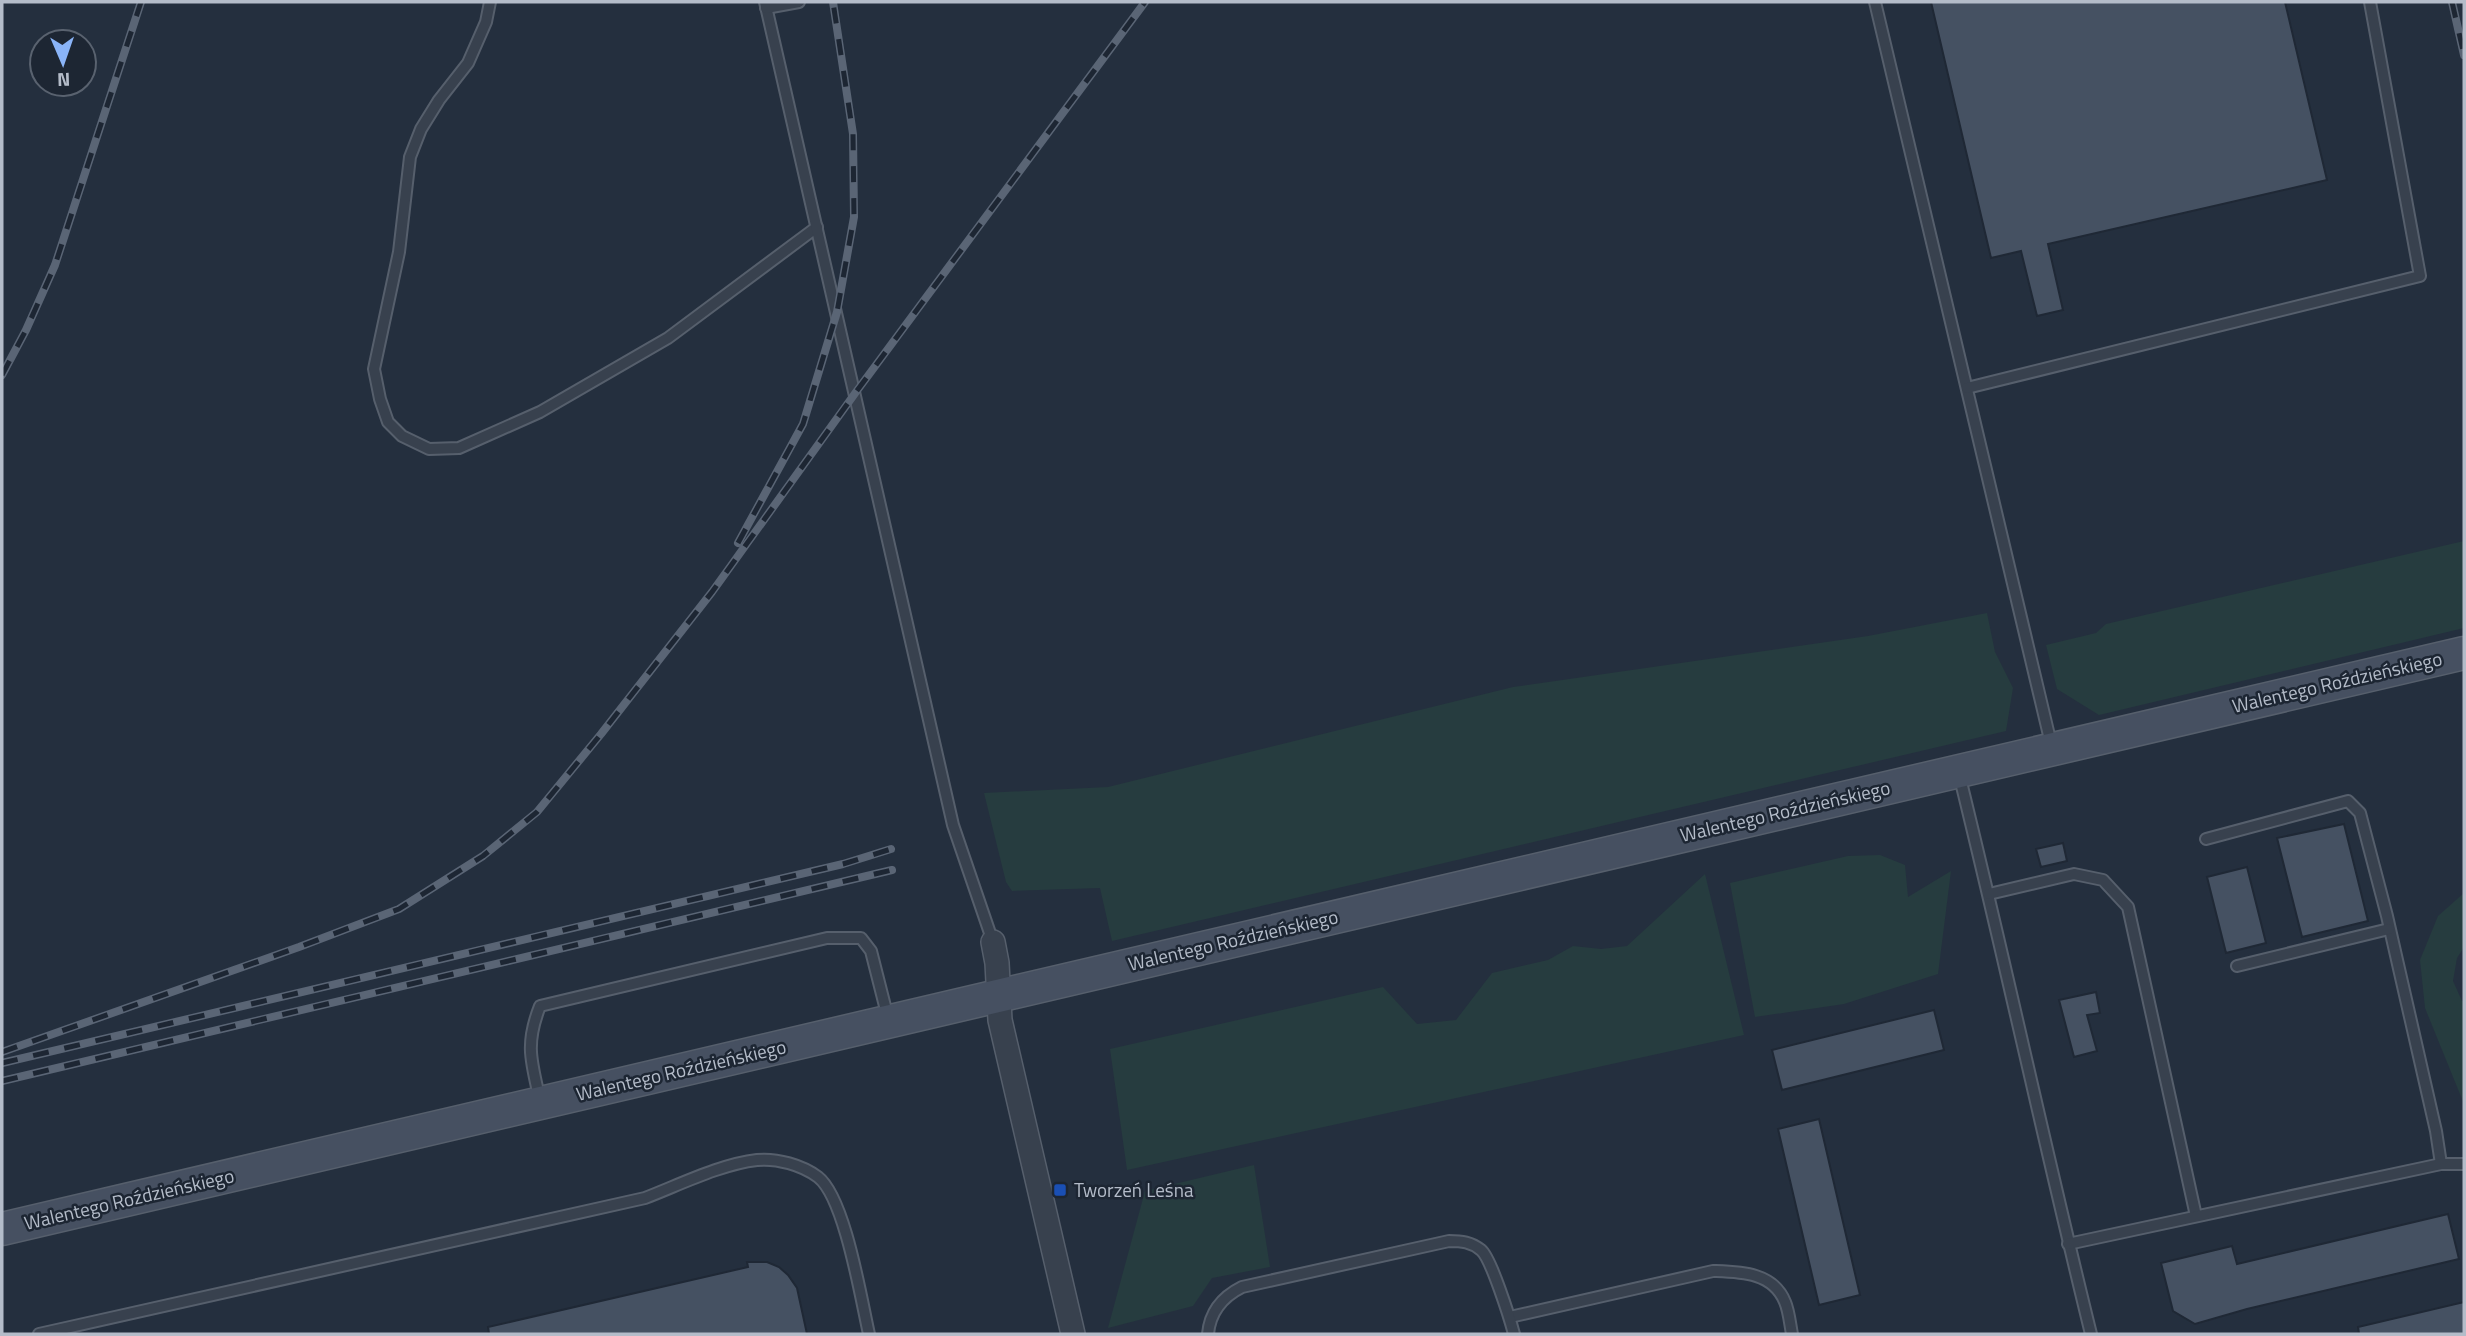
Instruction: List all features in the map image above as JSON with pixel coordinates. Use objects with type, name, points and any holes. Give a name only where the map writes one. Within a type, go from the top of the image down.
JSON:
[{"type":"street","name":"Walentego Roździeńskiego","points":[[2,1229],[2464,653]]},
{"type":"street","points":[[993,942],[997,963],[1000,1020],[1073,1334]]},
{"type":"lane","points":[[490,2],[486,22],[468,63],[439,100],[421,129],[410,157],[400,252],[374,369],[388,422],[401,436],[429,449],[458,449],[540,412],[668,338],[817,227]]},
{"type":"lane","points":[[799,2],[766,5],[953,825],[993,942]]},
{"type":"lane","points":[[1875,2],[2053,749]]},
{"type":"lane","points":[[1967,388],[2420,276],[2370,2]]},
{"type":"lane","points":[[1958,771],[2091,1334]]},
{"type":"lane","points":[[2206,839],[2347,801],[2360,813],[2436,1131],[2441,1164]]},
{"type":"lane","points":[[1989,894],[2074,874],[2103,880],[2128,907],[2196,1216]]},
{"type":"lane","points":[[2237,966],[2389,929]]},
{"type":"lane","points":[[541,1103],[529,1043],[540,1006],[801,944],[827,938],[861,938],[871,951],[889,1021]]},
{"type":"lane","points":[[39,1334],[645,1198],[717,1171],[758,1160],[795,1164],[820,1178],[833,1198],[841,1219],[869,1334]]},
{"type":"lane","points":[[2068,1244],[2441,1164],[2464,1164]]},
{"type":"lane","points":[[1208,1334],[1214,1311],[1226,1294],[1242,1287],[1449,1241],[1466,1241],[1484,1252],[1514,1334]]},
{"type":"lane","points":[[1510,1317],[1713,1271],[1739,1272],[1758,1276],[1773,1286],[1785,1301],[1792,1334]]},
{"type":"green space","points":[[2464,541],[2464,628],[2099,715],[2057,689],[2046,645],[2096,633],[2106,624]]},
{"type":"green space","points":[[1987,613],[1995,652],[2013,688],[2006,731],[1112,941],[1100,888],[1012,891],[1006,882],[984,793],[1108,787],[1513,687],[1868,636]]},
{"type":"green space","points":[[1880,855],[1905,865],[1908,897],[1951,871],[1938,974],[1844,1004],[1755,1017],[1730,883],[1848,856]]},
{"type":"green space","points":[[1705,874],[1744,1035],[1127,1170],[1110,1049],[1383,987],[1417,1024],[1456,1020],[1492,973],[1548,960],[1573,946],[1601,949],[1627,946]]},
{"type":"green space","points":[[2464,893],[2464,947],[2457,958],[2453,981],[2464,1001],[2464,1104],[2425,1008],[2420,960],[2438,916]]},
{"type":"green space","points":[[1254,1165],[1270,1267],[1212,1278],[1193,1306],[1108,1328],[1145,1191]]},
{"type":"building","points":[[1931,2],[2285,2],[2327,180],[2048,244],[2063,310],[2037,316],[2021,251],[1991,258]]},
{"type":"building","points":[[2344,824],[2368,921],[2302,937],[2277,838]]},
{"type":"building","points":[[2063,843],[2067,861],[2041,867],[2036,849]]},
{"type":"building","points":[[2247,867],[2266,943],[2226,953],[2207,877]]},
{"type":"building","points":[[2096,992],[2100,1013],[2087,1015],[2097,1051],[2074,1057],[2059,1000]]},
{"type":"building","points":[[1934,1010],[1944,1050],[1782,1090],[1772,1050]]},
{"type":"building","points":[[1819,1119],[1860,1295],[1819,1305],[1778,1129]]},
{"type":"building","points":[[2448,1214],[2459,1259],[2247,1309],[2195,1324],[2173,1311],[2161,1263],[2232,1246],[2237,1264]]},
{"type":"building","points":[[747,1262],[767,1262],[788,1275],[797,1288],[807,1334],[489,1334],[488,1327],[748,1267]]},
{"type":"building","points":[[2464,1302],[2464,1334],[2359,1334],[2358,1327]]},
{"type":"railway","points":[[2,375],[55,265],[141,2]]},
{"type":"railway","points":[[738,543],[803,424],[837,312],[854,217],[853,134],[833,2]]},
{"type":"railway","points":[[2,1052],[399,909],[483,856],[537,812],[712,592],[856,392],[1145,2]]},
{"type":"railway","points":[[2452,2],[2464,55]]},
{"type":"railway","points":[[2,1063],[843,864],[891,849]]},
{"type":"railway","points":[[2,1081],[892,870]]},
{"type":"place","name":"Tworzeń Leśna","points":[[1060,1190]]}]
